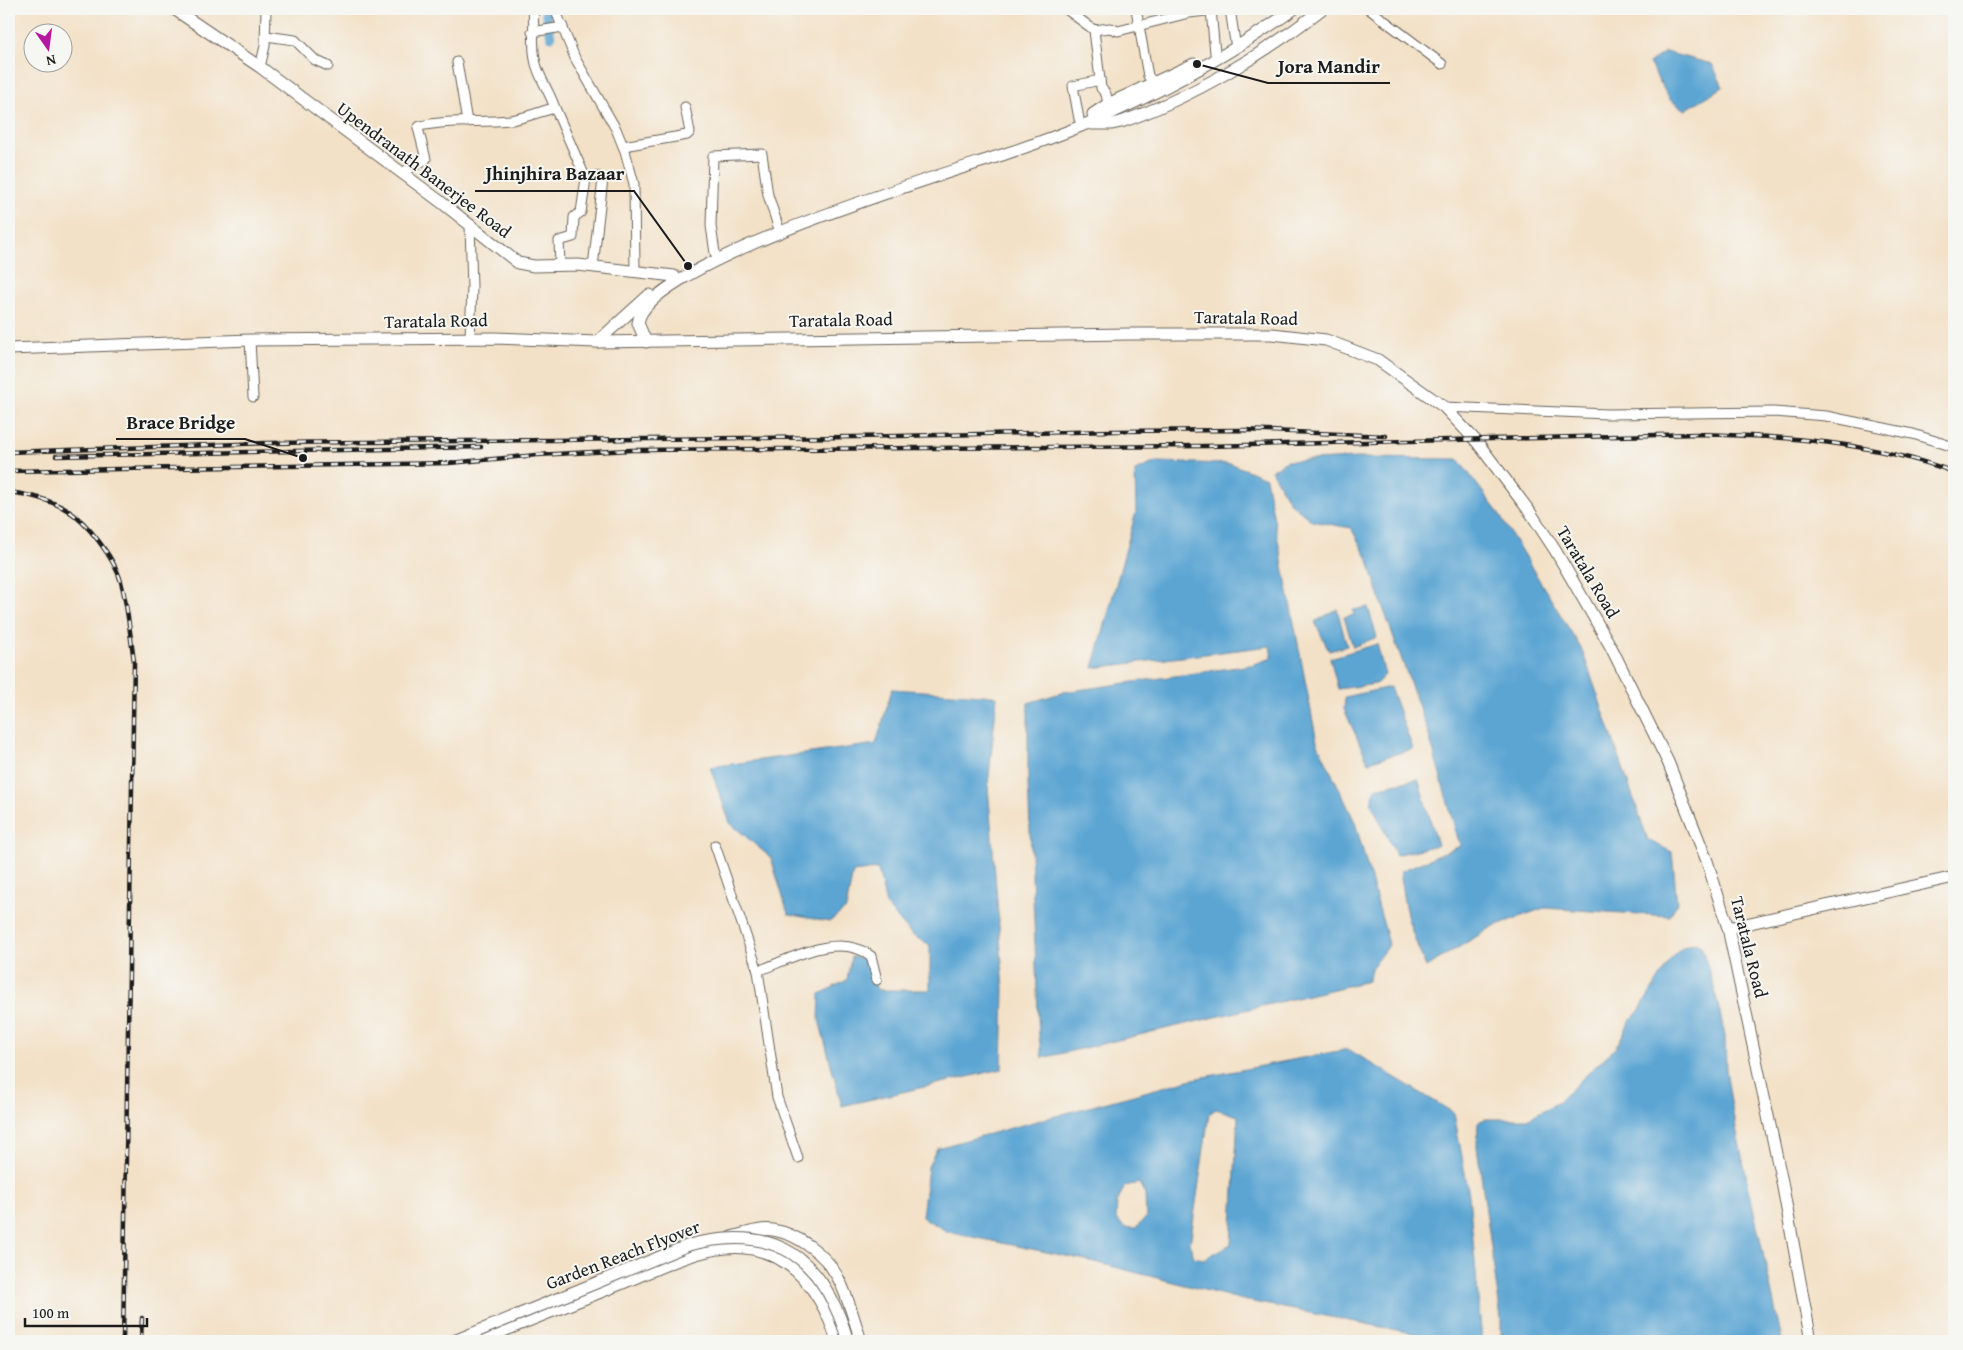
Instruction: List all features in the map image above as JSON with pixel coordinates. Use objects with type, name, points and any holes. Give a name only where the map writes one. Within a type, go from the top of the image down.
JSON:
[{"type":"street","name":"Upendranath Banerjee Road","points":[[174,9],[260,67],[518,263],[534,266],[594,267],[635,272],[672,281]]},
{"type":"street","points":[[260,67],[266,36],[266,9]]},
{"type":"street","points":[[533,9],[534,27],[532,32],[536,66],[585,176],[581,212],[574,217],[574,237],[559,241],[560,265]]},
{"type":"street","points":[[555,9],[575,58],[616,128],[623,146],[634,184],[635,272]]},
{"type":"street","points":[[1066,9],[1094,30],[1110,28],[1118,32],[1211,10],[1223,9]]},
{"type":"street","points":[[1136,9],[1148,76],[1155,84]]},
{"type":"street","points":[[1230,9],[1234,42]]},
{"type":"street","points":[[597,342],[641,302],[715,253],[778,226],[870,193],[1002,150],[1086,119],[1108,104],[1155,84],[1234,42],[1284,9]]},
{"type":"street","points":[[646,342],[639,329],[640,316],[672,281],[719,258],[790,228],[1086,119],[1127,106],[1218,59],[1294,9]]},
{"type":"street","points":[[1086,119],[1112,124],[1170,102],[1232,68],[1322,9]]},
{"type":"street","points":[[1369,9],[1442,64]]},
{"type":"street","points":[[1211,10],[1215,52]]},
{"type":"street","points":[[532,32],[563,27]]},
{"type":"street","points":[[1094,30],[1101,89],[1106,94],[1108,104]]},
{"type":"street","points":[[266,36],[296,40],[315,60],[328,66]]},
{"type":"street","points":[[457,62],[467,122]]},
{"type":"street","points":[[1086,119],[1073,86],[1100,80]]},
{"type":"street","points":[[623,146],[689,133],[685,107]]},
{"type":"street","points":[[402,173],[426,159],[419,126],[432,123],[510,120],[530,117],[556,108]]},
{"type":"street","points":[[715,253],[711,226],[713,156],[762,154],[768,195],[778,226]]},
{"type":"street","points":[[585,176],[600,176],[603,180],[594,267]]},
{"type":"street","points":[[470,225],[472,288],[470,338]]},
{"type":"street","name":"Taratala Road","points":[[9,348],[250,340],[470,338],[646,342],[1130,334],[1300,336],[1344,346],[1378,360],[1444,407],[1477,442],[1530,512],[1555,550],[1611,647],[1668,762],[1708,861],[1728,928],[1782,1182],[1811,1341]]},
{"type":"street","points":[[250,340],[253,397]]},
{"type":"street","points":[[1444,407],[1607,414],[1774,412],[1826,416],[1913,434],[1954,447]]},
{"type":"street","points":[[715,845],[758,971],[777,1097],[798,1158]]},
{"type":"street","points":[[1728,928],[1954,877]]},
{"type":"street","points":[[758,971],[833,946],[860,950],[871,956],[877,980]]},
{"type":"street","points":[[462,1341],[647,1264],[754,1231],[773,1230],[803,1242],[822,1256],[838,1277],[861,1341]]},
{"type":"street","name":"Garden Reach Flyover","points":[[454,1341],[689,1245],[713,1239],[736,1237],[769,1242],[790,1252],[806,1265],[826,1290],[848,1341]]},
{"type":"street","name":"Garden Reach Flyover","points":[[480,1341],[692,1255],[736,1247],[766,1252],[784,1261],[799,1273],[817,1295],[837,1341]]},
{"type":"water","points":[[1665,52],[1712,64],[1723,87],[1685,110],[1670,100],[1649,63]]},
{"type":"water","points":[[1357,458],[1458,459],[1497,511],[1582,650],[1648,840],[1672,852],[1677,903],[1670,916],[1544,908],[1494,926],[1426,967],[1405,908],[1401,871],[1460,846],[1428,732],[1382,605],[1369,561],[1351,528],[1312,521],[1290,503],[1271,470],[1287,461]]},
{"type":"water","points":[[1156,462],[1232,464],[1266,478],[1317,742],[1355,822],[1389,944],[1372,967],[1368,981],[1042,1058],[1039,1036],[1028,783],[1028,703],[1064,692],[1251,665],[1272,658],[1270,646],[1093,668],[1136,512],[1135,471]]},
{"type":"water","points":[[1368,607],[1377,637],[1353,647],[1344,617],[1354,615],[1353,610]]},
{"type":"water","points":[[1337,609],[1347,646],[1329,651],[1315,622]]},
{"type":"water","points":[[1377,644],[1385,675],[1376,684],[1338,689],[1330,658]]},
{"type":"water","points":[[1390,687],[1413,749],[1368,762],[1344,709],[1345,697]]},
{"type":"water","points":[[892,689],[997,696],[988,786],[1004,989],[1002,1069],[842,1106],[819,1020],[820,994],[847,980],[851,957],[866,958],[877,990],[930,990],[930,945],[912,935],[886,905],[878,869],[853,872],[846,909],[829,922],[788,914],[771,858],[730,823],[710,767],[876,744]]},
{"type":"water","points":[[1418,779],[1438,845],[1396,855],[1371,803],[1375,788]]},
{"type":"water","points":[[1695,943],[1701,946],[1713,983],[1725,1035],[1726,1070],[1733,1114],[1782,1341],[1501,1341],[1501,1319],[1477,1146],[1478,1122],[1485,1119],[1527,1119],[1557,1103],[1616,1047],[1631,1019],[1639,1011],[1673,956],[1683,947]]},
{"type":"water","points":[[1348,1049],[1454,1113],[1469,1195],[1482,1341],[1453,1341],[1243,1300],[1095,1262],[948,1232],[922,1217],[928,1167],[937,1148],[1189,1080]],"holes":[[[1216,1109],[1238,1116],[1231,1244],[1204,1259],[1194,1257],[1190,1244],[1209,1114]],[[1139,1183],[1145,1194],[1146,1217],[1136,1228],[1124,1227],[1116,1218],[1117,1202],[1125,1186]]]},
{"type":"waterway","points":[[545,9],[551,37]]},
{"type":"railway","points":[[9,452],[266,443],[856,437],[1113,431],[1244,430],[1386,436]]},
{"type":"railway","points":[[9,471],[449,463],[537,455],[631,450],[1207,446],[1697,434],[1795,439],[1860,447],[1923,462],[1954,472]]},
{"type":"railway","points":[[56,456],[481,447]]},
{"type":"railway","points":[[9,492],[39,498],[61,506],[83,523],[107,552],[121,582],[134,661],[123,1341]]},
{"type":"railway","points":[[141,1341],[142,1318]]},
{"type":"place","name":"Jora Mandir","points":[[1197,64]]},
{"type":"place","name":"Jhinjhira Bazaar","points":[[688,266]]},
{"type":"place","name":"Brace Bridge","points":[[303,458]]}]
